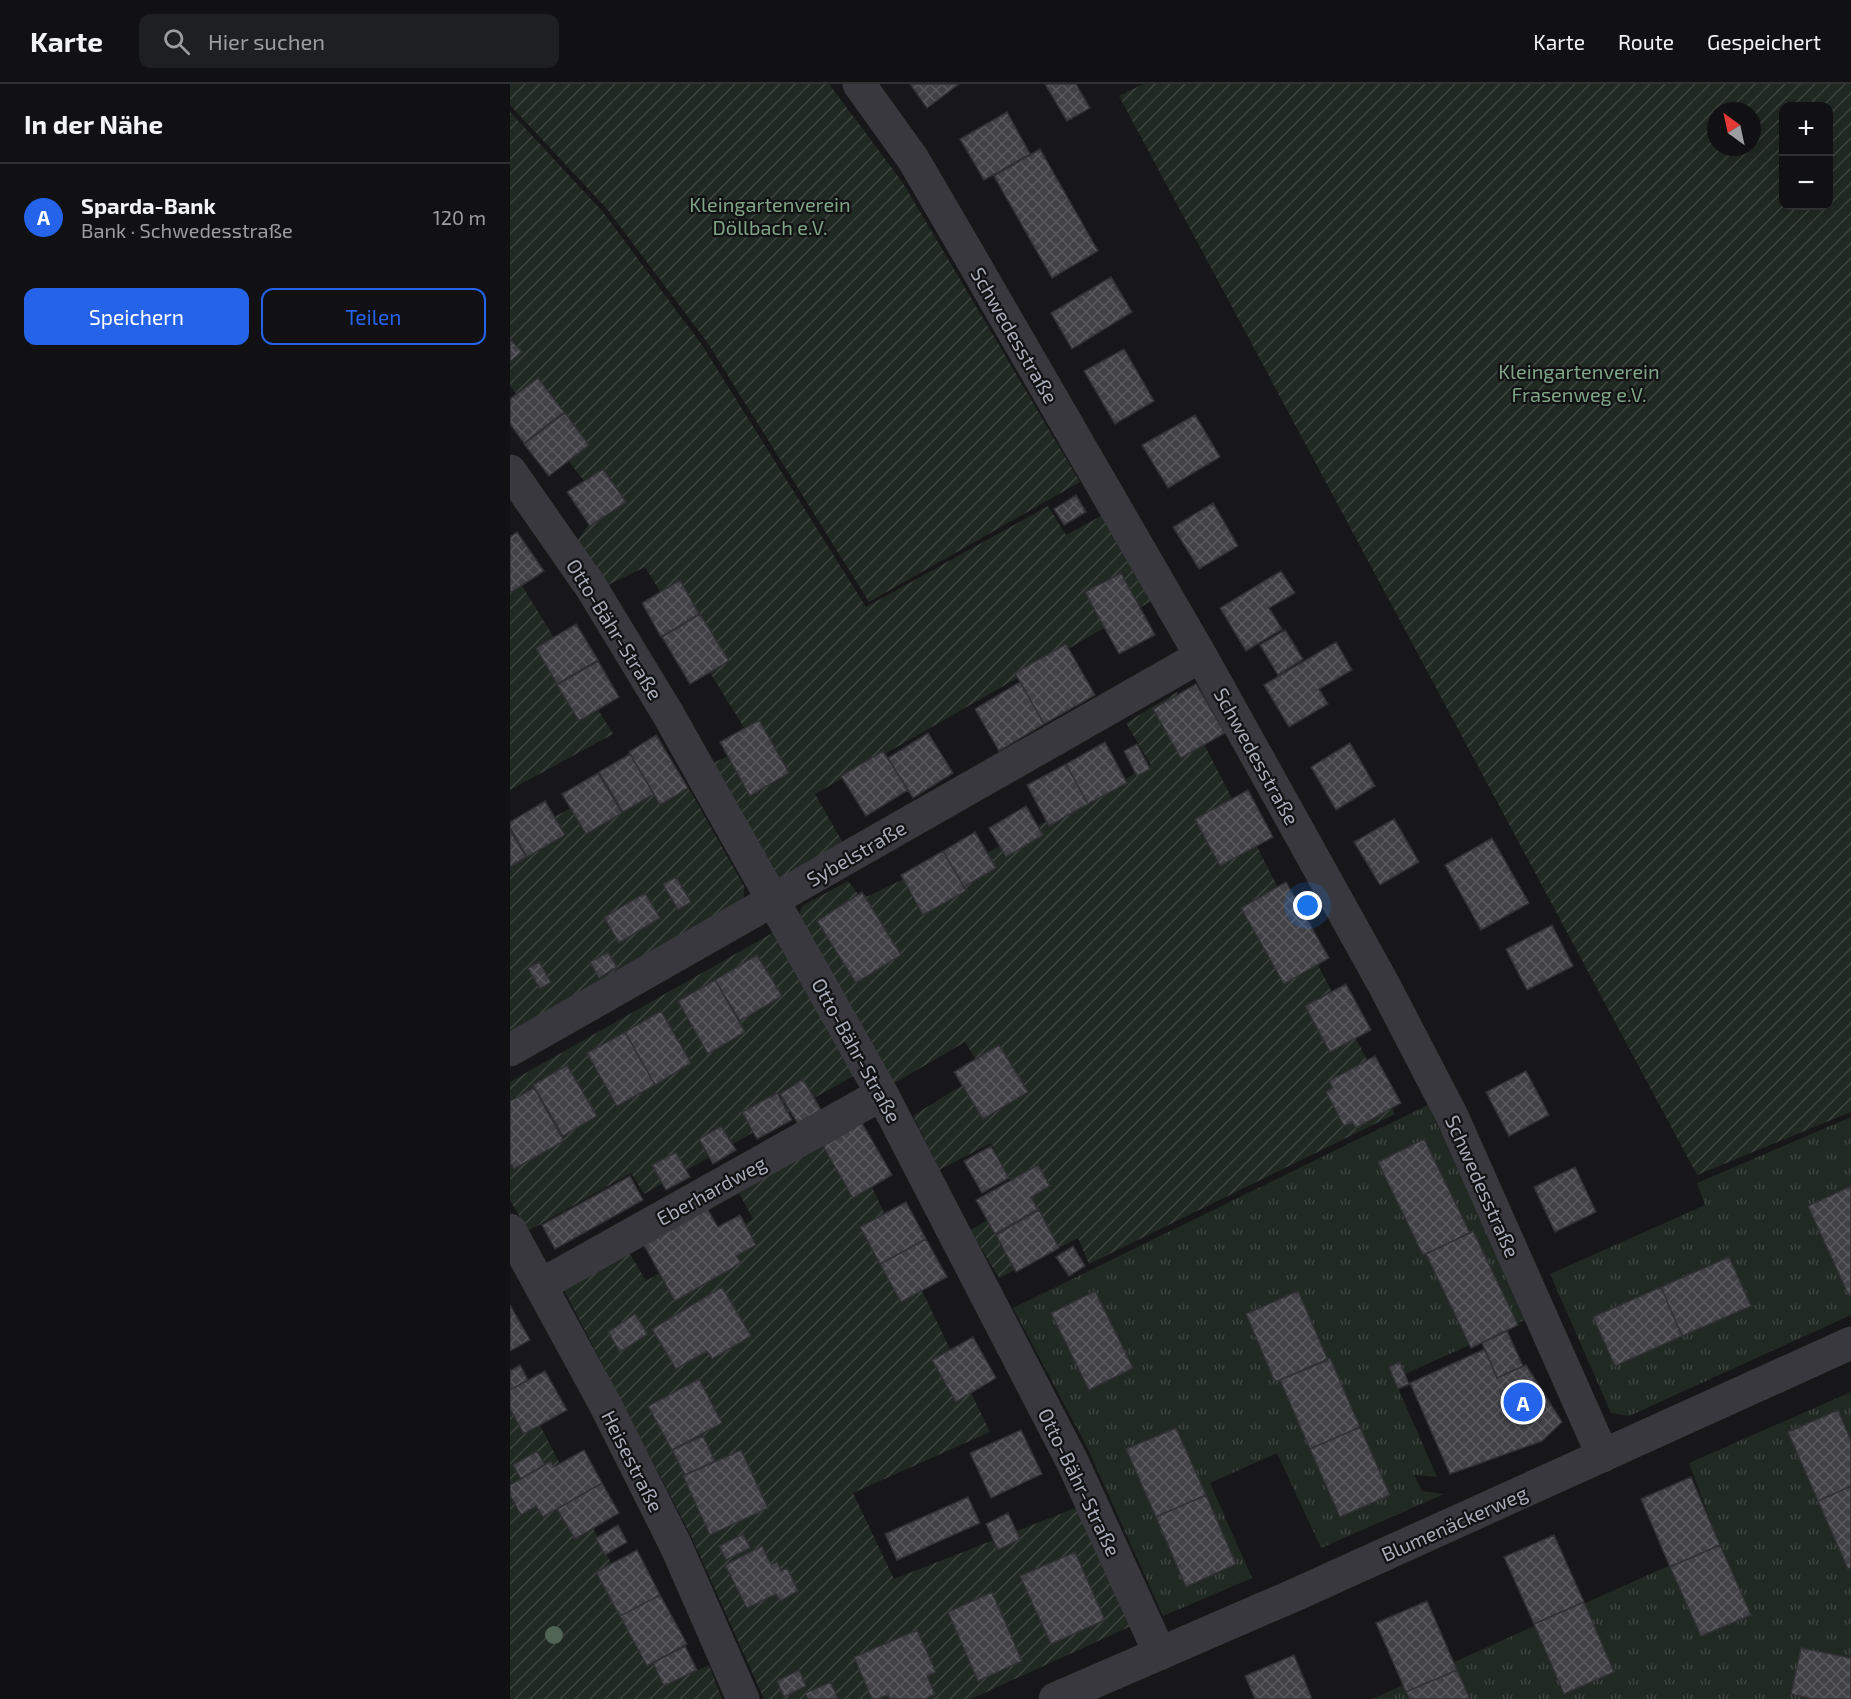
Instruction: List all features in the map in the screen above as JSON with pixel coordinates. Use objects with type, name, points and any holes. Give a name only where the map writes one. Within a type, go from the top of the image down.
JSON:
[{"type":"street","name":"Schwedesstraße","points":[[859,84],[913,159],[965,248],[1201,656],[1384,985],[1452,1116],[1603,1456]]},
{"type":"street","name":"Otto-Bähr-Straße","points":[[510,471],[591,587],[668,714],[882,1094],[1073,1462],[1160,1653]]},
{"type":"street","name":"Sybelstraße","points":[[510,1050],[1201,656]]},
{"type":"street","name":"Eberhardweg","points":[[541,1285],[882,1094]]},
{"type":"street","name":"Heisestraße","points":[[510,1230],[605,1404],[676,1546],[744,1699]]},
{"type":"street","name":"Blumenäckerweg","points":[[1055,1699],[1297,1594],[1851,1343]]},
{"type":"green space","name":"Kleingartenverein Döllbach e.V.","points":[[510,84],[829,84],[903,183],[1080,482],[869,602],[707,342],[607,209],[510,105]]},
{"type":"green space","name":"Kleingartenverein Frasenweg e.V.","points":[[1143,84],[1851,84],[1851,1112],[1697,1175],[1119,96]]},
{"type":"green space","points":[[510,112],[603,212],[702,345],[866,607],[1048,506],[1066,535],[1103,515],[1153,600],[815,794],[843,843],[776,880],[711,764],[754,744],[645,567],[606,586],[576,542],[603,505],[510,386]]},
{"type":"green space","points":[[510,566],[613,734],[510,790]]},
{"type":"green space","points":[[1177,692],[1395,1114],[1089,1264],[1078,1238],[999,1278],[970,1230],[1021,1202],[991,1143],[939,1170],[913,1116],[983,1072],[965,1042],[893,1084],[798,918],[802,906],[848,881],[862,899],[906,878],[916,891],[1151,765],[1126,723]]},
{"type":"green space","points":[[663,758],[691,792],[744,886],[744,900],[510,1037],[510,841]]},
{"type":"green space","points":[[774,932],[855,1075],[644,1194],[631,1173],[528,1231],[510,1200],[510,1082]]},
{"type":"green space","points":[[1428,1105],[1527,1319],[1394,1379],[1437,1477],[1414,1475],[1422,1491],[1444,1494],[1321,1548],[1277,1453],[1210,1483],[1252,1578],[1163,1616],[1086,1445],[1013,1308]]},
{"type":"green space","points":[[1851,1117],[1851,1315],[1629,1416],[1611,1413],[1550,1274],[1705,1205],[1697,1183]]},
{"type":"green space","points":[[841,1123],[990,1432],[853,1493],[894,1579],[1078,1507],[1131,1626],[971,1699],[764,1699],[691,1536],[561,1284],[627,1249],[646,1281],[753,1219],[736,1187]]},
{"type":"green space","points":[[510,1367],[672,1681],[709,1665],[722,1699],[510,1699]]},
{"type":"green space","points":[[1851,1392],[1851,1699],[1372,1699],[1719,1543],[1689,1463]]},
{"type":"building","points":[[910,84],[959,84],[927,108]]},
{"type":"building","points":[[1045,84],[1076,84],[1090,108],[1067,121]]},
{"type":"building","points":[[1007,112],[1030,154],[984,180],[960,139]]},
{"type":"building","points":[[1040,149],[1098,251],[1052,278],[994,176]]},
{"type":"building","points":[[1111,277],[1132,312],[1072,349],[1051,313]]},
{"type":"building","points":[[510,339],[522,352],[510,362]]},
{"type":"building","points":[[1124,349],[1154,401],[1115,424],[1084,371]]},
{"type":"building","points":[[538,378],[564,412],[524,443],[510,424],[510,399]]},
{"type":"building","points":[[565,413],[589,445],[549,476],[524,444]]},
{"type":"building","points":[[1195,415],[1220,457],[1168,488],[1142,445]]},
{"type":"building","points":[[603,469],[626,502],[590,526],[567,492]]},
{"type":"building","points":[[1076,495],[1086,512],[1064,525],[1054,509]]},
{"type":"building","points":[[1213,503],[1238,546],[1199,569],[1173,527]]},
{"type":"building","points":[[517,532],[544,571],[510,593],[510,537]]},
{"type":"building","points":[[1281,571],[1295,593],[1269,608],[1282,629],[1246,651],[1220,608]]},
{"type":"building","points":[[1121,573],[1155,635],[1119,654],[1085,592]]},
{"type":"building","points":[[680,580],[699,614],[661,637],[642,603]]},
{"type":"building","points":[[700,614],[729,661],[690,684],[662,637]]},
{"type":"building","points":[[576,624],[598,660],[557,684],[536,648]]},
{"type":"building","points":[[1285,630],[1303,659],[1278,675],[1260,645]]},
{"type":"building","points":[[1336,642],[1352,670],[1319,689],[1328,704],[1289,727],[1264,685]]},
{"type":"building","points":[[1066,644],[1095,695],[1044,724],[1015,673]]},
{"type":"building","points":[[598,661],[619,697],[579,721],[557,685]]},
{"type":"building","points":[[1020,682],[1044,724],[999,751],[975,709]]},
{"type":"building","points":[[1196,684],[1225,733],[1181,758],[1153,709]]},
{"type":"building","points":[[759,720],[789,773],[750,796],[720,742]]},
{"type":"building","points":[[928,733],[953,773],[913,798],[888,758]]},
{"type":"building","points":[[656,735],[688,788],[660,805],[629,752]]},
{"type":"building","points":[[1105,742],[1127,783],[1088,804],[1066,764]]},
{"type":"building","points":[[1350,743],[1375,786],[1336,810],[1311,767]]},
{"type":"building","points":[[1137,744],[1150,769],[1137,776],[1124,751]]},
{"type":"building","points":[[883,751],[908,790],[866,816],[841,776]]},
{"type":"building","points":[[630,754],[654,794],[623,812],[599,772]]},
{"type":"building","points":[[1066,764],[1088,804],[1049,826],[1027,785]]},
{"type":"building","points":[[598,773],[622,813],[586,834],[562,794]]},
{"type":"building","points":[[1248,790],[1273,837],[1220,866],[1195,819]]},
{"type":"building","points":[[545,801],[565,835],[527,857],[510,827],[510,822]]},
{"type":"building","points":[[1026,806],[1043,835],[1006,857],[989,828]]},
{"type":"building","points":[[1394,819],[1419,862],[1380,885],[1354,842]]},
{"type":"building","points":[[510,830],[526,857],[510,867]]},
{"type":"building","points":[[975,832],[996,868],[964,887],[943,851]]},
{"type":"building","points":[[1492,838],[1529,903],[1481,930],[1445,865]]},
{"type":"building","points":[[943,851],[966,891],[923,915],[901,875]]},
{"type":"building","points":[[676,877],[691,902],[678,910],[663,884]]},
{"type":"building","points":[[1286,882],[1329,958],[1284,984],[1241,908]]},
{"type":"building","points":[[862,892],[901,955],[856,983],[817,921]]},
{"type":"building","points":[[645,893],[660,918],[619,943],[604,917]]},
{"type":"building","points":[[1552,925],[1573,966],[1527,990],[1506,949]]},
{"type":"building","points":[[608,952],[617,967],[599,978],[590,962]]},
{"type":"building","points":[[757,955],[782,996],[740,1021],[715,980]]},
{"type":"building","points":[[539,962],[551,982],[540,989],[528,968]]},
{"type":"building","points":[[715,980],[745,1032],[708,1054],[678,1001]]},
{"type":"building","points":[[1346,984],[1371,1030],[1330,1052],[1305,1006]]},
{"type":"building","points":[[661,1011],[691,1063],[655,1085],[625,1032]]},
{"type":"building","points":[[625,1032],[655,1085],[617,1106],[587,1053]]},
{"type":"building","points":[[999,1045],[1028,1092],[983,1119],[954,1072]]},
{"type":"building","points":[[1375,1056],[1401,1103],[1356,1128],[1352,1122],[1344,1126],[1326,1092],[1333,1088],[1329,1081]]},
{"type":"building","points":[[567,1065],[597,1116],[563,1136],[533,1085]]},
{"type":"building","points":[[1526,1071],[1549,1115],[1509,1136],[1486,1092]]},
{"type":"building","points":[[803,1079],[821,1110],[798,1124],[780,1094]]},
{"type":"building","points":[[534,1088],[564,1141],[514,1169],[510,1162],[510,1101]]},
{"type":"building","points":[[777,1093],[792,1120],[757,1139],[742,1112]]},
{"type":"building","points":[[862,1123],[892,1175],[853,1198],[823,1146]]},
{"type":"building","points":[[721,1126],[736,1150],[713,1164],[699,1139]]},
{"type":"building","points":[[1424,1139],[1470,1233],[1423,1255],[1378,1162]]},
{"type":"building","points":[[991,1146],[1009,1178],[982,1193],[964,1161]]},
{"type":"building","points":[[676,1152],[690,1177],[666,1190],[652,1165]]},
{"type":"building","points":[[1038,1165],[1050,1186],[1031,1197],[1038,1209],[995,1234],[976,1200]]},
{"type":"building","points":[[1575,1167],[1596,1212],[1555,1232],[1534,1187]]},
{"type":"building","points":[[630,1176],[643,1200],[555,1249],[542,1225]]},
{"type":"building","points":[[1851,1186],[1851,1295],[1849,1296],[1808,1206]]},
{"type":"building","points":[[703,1202],[718,1227],[740,1215],[756,1245],[736,1256],[741,1263],[675,1301],[640,1238]]},
{"type":"building","points":[[906,1202],[926,1239],[880,1264],[860,1227]]},
{"type":"building","points":[[1039,1210],[1059,1248],[1016,1272],[996,1235]]},
{"type":"building","points":[[1473,1231],[1518,1325],[1471,1348],[1426,1254]]},
{"type":"building","points":[[926,1239],[947,1277],[901,1302],[880,1264]]},
{"type":"building","points":[[1073,1246],[1085,1266],[1069,1276],[1056,1257]]},
{"type":"building","points":[[1729,1257],[1751,1306],[1682,1336],[1661,1287]]},
{"type":"building","points":[[722,1287],[751,1336],[712,1359],[707,1351],[676,1369],[652,1329]]},
{"type":"building","points":[[1661,1287],[1682,1336],[1615,1366],[1593,1317]]},
{"type":"building","points":[[1095,1291],[1133,1368],[1089,1390],[1051,1313]]},
{"type":"building","points":[[1298,1291],[1328,1360],[1275,1382],[1246,1314]]},
{"type":"building","points":[[510,1305],[530,1340],[510,1351]]},
{"type":"building","points":[[635,1314],[648,1334],[620,1352],[608,1332]]},
{"type":"building","points":[[1507,1331],[1523,1366],[1497,1378],[1482,1343]]},
{"type":"building","points":[[973,1337],[996,1378],[956,1402],[932,1360]]},
{"type":"building","points":[[1485,1349],[1497,1378],[1526,1365],[1562,1422],[1542,1441],[1450,1474],[1410,1383]]},
{"type":"building","points":[[1330,1358],[1360,1427],[1310,1449],[1280,1380]]},
{"type":"building","points":[[1400,1362],[1409,1384],[1398,1389],[1389,1367]]},
{"type":"building","points":[[520,1365],[528,1380],[510,1390],[510,1371]]},
{"type":"building","points":[[545,1371],[567,1410],[524,1434],[510,1409],[510,1390]]},
{"type":"building","points":[[699,1379],[722,1423],[672,1450],[648,1406]]},
{"type":"building","points":[[1838,1410],[1851,1441],[1851,1486],[1818,1501],[1788,1432]]},
{"type":"building","points":[[1360,1427],[1390,1495],[1340,1517],[1310,1449]]},
{"type":"building","points":[[1176,1428],[1206,1495],[1156,1517],[1126,1449]]},
{"type":"building","points":[[1021,1430],[1042,1474],[991,1498],[970,1453]]},
{"type":"building","points":[[703,1436],[715,1461],[685,1475],[672,1450]]},
{"type":"building","points":[[584,1450],[602,1483],[543,1517],[536,1506],[521,1515],[510,1495],[510,1485],[551,1461],[554,1467]]},
{"type":"building","points":[[741,1450],[768,1508],[710,1535],[683,1476]]},
{"type":"building","points":[[537,1451],[545,1465],[521,1479],[513,1465]]},
{"type":"building","points":[[1691,1477],[1720,1545],[1670,1567],[1641,1499]]},
{"type":"building","points":[[602,1483],[619,1513],[575,1539],[557,1509]]},
{"type":"building","points":[[1851,1486],[1851,1568],[1848,1569],[1818,1501]]},
{"type":"building","points":[[1206,1495],[1236,1564],[1186,1587],[1156,1517]]},
{"type":"building","points":[[968,1497],[980,1523],[897,1560],[885,1534]]},
{"type":"building","points":[[1008,1513],[1020,1539],[998,1550],[986,1524]]},
{"type":"building","points":[[618,1525],[627,1542],[605,1555],[596,1538]]},
{"type":"building","points":[[743,1534],[750,1548],[726,1560],[719,1546]]},
{"type":"building","points":[[1554,1535],[1584,1602],[1534,1624],[1504,1557]]},
{"type":"building","points":[[1720,1545],[1751,1615],[1701,1636],[1670,1567]]},
{"type":"building","points":[[762,1546],[771,1564],[777,1562],[781,1571],[787,1568],[798,1591],[780,1601],[776,1594],[747,1608],[725,1565]]},
{"type":"building","points":[[637,1550],[660,1595],[620,1616],[596,1572]]},
{"type":"building","points":[[1075,1552],[1105,1620],[1051,1644],[1020,1576]]},
{"type":"building","points":[[992,1592],[1022,1661],[978,1681],[948,1612]]},
{"type":"building","points":[[660,1595],[687,1644],[647,1666],[620,1616]]},
{"type":"building","points":[[1427,1601],[1457,1670],[1406,1692],[1376,1623]]},
{"type":"building","points":[[1584,1602],[1614,1672],[1564,1694],[1534,1624]]},
{"type":"building","points":[[917,1630],[936,1672],[927,1676],[935,1694],[925,1699],[890,1699],[888,1695],[872,1699],[854,1657]]},
{"type":"building","points":[[685,1646],[697,1670],[664,1686],[653,1663]]},
{"type":"building","points":[[1801,1648],[1851,1658],[1851,1699],[1813,1699],[1791,1694]]},
{"type":"building","points":[[1294,1655],[1312,1699],[1255,1699],[1245,1676]]},
{"type":"building","points":[[799,1670],[806,1686],[784,1697],[777,1681]]},
{"type":"building","points":[[1457,1670],[1470,1699],[1410,1699],[1406,1692]]},
{"type":"building","points":[[831,1682],[838,1699],[808,1699],[805,1693]]},
{"type":"place","name":"Sparda-Bank","points":[[1523,1402]]}]
